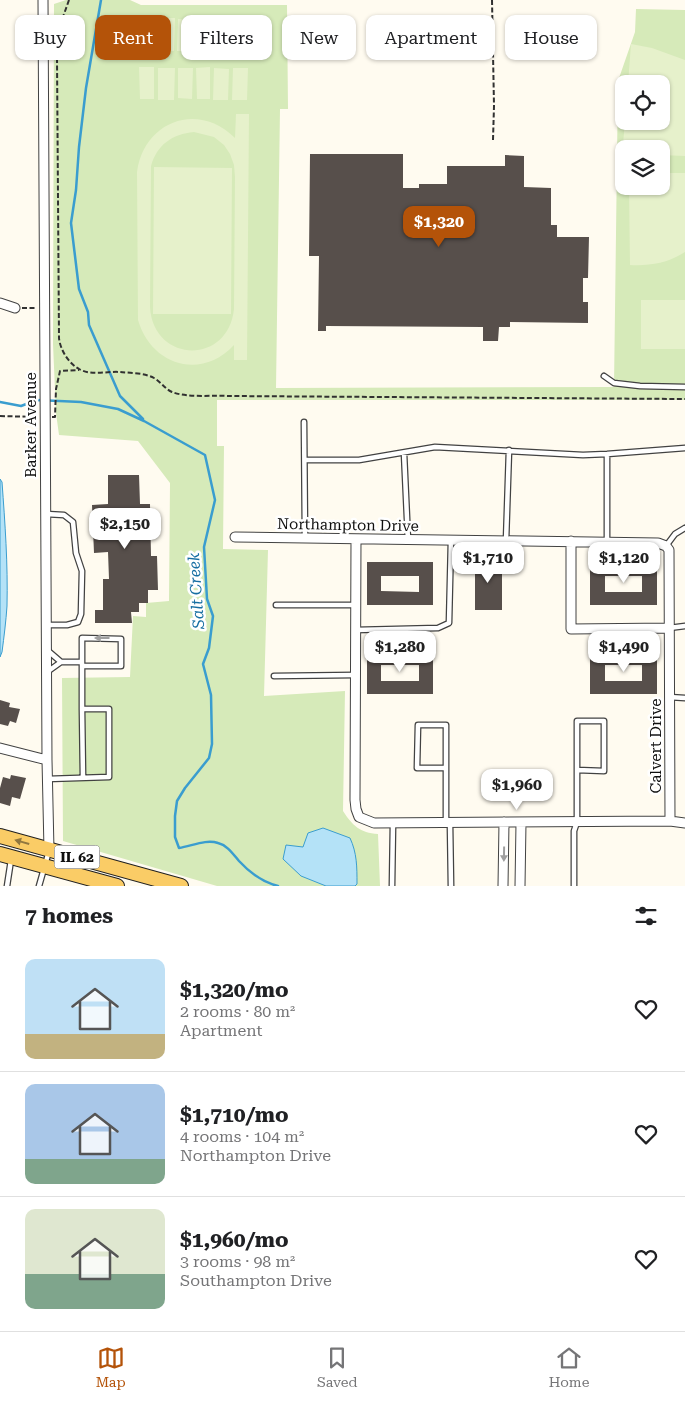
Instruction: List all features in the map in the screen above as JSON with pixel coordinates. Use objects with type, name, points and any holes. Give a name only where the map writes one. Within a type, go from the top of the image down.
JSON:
[{"type":"main road","name":"IL 62","points":[[0,836],[152,882],[181,886]]},
{"type":"main road","name":"IL 62","points":[[6,856],[117,886]]},
{"type":"street","name":"Barker Avenue","points":[[43,0],[46,673],[49,850]]},
{"type":"street","points":[[0,303],[15,308]]},
{"type":"street","name":"Northampton Drive","points":[[235,537],[658,543],[667,548]]},
{"type":"street","points":[[356,539],[355,800],[359,817],[374,823],[670,821],[685,823]]},
{"type":"street","points":[[571,541],[571,629],[669,628]]},
{"type":"street","name":"Calvert Drive","points":[[667,548],[670,821]]},
{"type":"street","points":[[0,748],[47,760]]},
{"type":"street","points":[[503,886],[504,822]]},
{"type":"street","points":[[520,886],[521,823]]},
{"type":"lane","points":[[604,376],[614,383],[640,386],[685,387]]},
{"type":"lane","points":[[304,422],[306,538]]},
{"type":"lane","points":[[305,460],[359,460],[435,447],[607,454],[685,448]]},
{"type":"lane","points":[[506,541],[509,450]]},
{"type":"lane","points":[[404,453],[408,540]]},
{"type":"lane","points":[[607,454],[607,542]]},
{"type":"lane","points":[[46,514],[64,515],[72,522],[76,554],[82,571],[82,595],[81,614],[78,622],[67,625],[46,625]]},
{"type":"lane","points":[[667,548],[675,534],[685,528]]},
{"type":"lane","points":[[356,630],[438,628],[450,623],[452,540]]},
{"type":"lane","points":[[276,605],[356,605]]},
{"type":"lane","points":[[669,628],[685,626]]},
{"type":"lane","points":[[46,648],[61,662],[82,664],[121,666],[121,639],[82,638],[82,664],[82,709],[83,778]]},
{"type":"lane","points":[[46,673],[61,662]]},
{"type":"lane","points":[[274,676],[355,675]]},
{"type":"lane","points":[[669,697],[685,698]]},
{"type":"lane","points":[[47,779],[109,777],[109,709],[82,709]]},
{"type":"lane","points":[[574,886],[574,831],[577,822],[577,770],[577,721],[604,721],[604,771],[577,770]]},
{"type":"lane","points":[[446,768],[418,768],[418,725],[446,725],[451,886]]},
{"type":"lane","points":[[392,886],[393,823]]},
{"type":"lane","points":[[39,886],[49,850]]},
{"type":"lane","points":[[6,856],[6,886]]},
{"type":"path","points":[[69,0],[58,31],[57,49],[59,338],[60,347],[68,359],[78,369],[82,370]]},
{"type":"path","points":[[492,0],[493,140]]},
{"type":"path","points":[[0,416],[45,413],[55,416],[56,389],[60,372],[82,370],[118,372],[153,378],[172,392],[184,394],[229,396],[685,399]]},
{"type":"green space","points":[[66,0],[130,0],[141,5],[287,5],[287,15],[282,15],[282,60],[288,60],[288,109],[280,109],[276,388],[614,387],[617,195],[670,195],[670,140],[617,140],[617,130],[670,130],[670,75],[620,75],[635,32],[636,9],[685,10],[685,400],[217,400],[217,446],[224,446],[223,549],[268,550],[264,696],[345,691],[343,811],[361,830],[378,834],[380,886],[217,886],[63,841],[62,678],[130,677],[133,616],[146,617],[146,603],[169,601],[170,483],[138,441],[59,435],[56,413],[53,344],[54,60],[85,60],[85,15],[54,15],[54,4]]},
{"type":"green space","points":[[171,18],[175,18],[174,51],[171,51]]},
{"type":"green space","points":[[178,19],[181,19],[181,51],[177,51]]},
{"type":"green space","points":[[631,44],[652,48],[685,60],[685,156],[670,155],[670,140],[623,140],[624,130],[670,130],[670,75],[629,75]]},
{"type":"green space","points":[[139,67],[154,67],[154,99],[140,99]]},
{"type":"green space","points":[[210,67],[210,99],[197,99],[196,68]]},
{"type":"green space","points":[[158,68],[175,68],[174,100],[158,100]]},
{"type":"green space","points":[[178,68],[193,68],[192,99],[178,98]]},
{"type":"green space","points":[[214,68],[229,69],[228,100],[213,100]]},
{"type":"green space","points":[[233,68],[248,68],[247,100],[232,100]]},
{"type":"green space","points":[[236,114],[249,114],[247,360],[234,360],[234,345],[221,356],[207,363],[193,365],[178,363],[165,357],[154,348],[138,320],[137,172],[142,154],[150,140],[161,129],[175,122],[190,119],[205,121],[220,127],[235,138]],"holes":[[[194,132],[214,137],[224,145],[234,165],[234,309],[229,328],[219,341],[206,348],[191,350],[176,347],[164,339],[154,326],[150,307],[151,166],[157,152],[172,138]]]},
{"type":"green space","points":[[154,167],[232,168],[231,314],[153,314]]},
{"type":"green space","points":[[670,173],[685,173],[685,252],[659,263],[630,265],[629,195],[670,195]]},
{"type":"green space","points":[[641,300],[685,300],[685,349],[641,349]]},
{"type":"water","points":[[0,479],[2,482],[7,559],[7,606],[0,657]]},
{"type":"water","points":[[323,828],[350,838],[356,860],[357,884],[355,886],[326,886],[301,876],[283,859],[286,845],[303,847],[308,833]]},
{"type":"building","points":[[310,154],[403,154],[403,188],[419,188],[419,184],[447,184],[447,166],[505,166],[505,155],[524,156],[524,187],[551,188],[551,225],[557,225],[557,237],[589,237],[588,278],[583,278],[583,302],[588,302],[588,323],[510,322],[510,327],[499,327],[498,341],[483,341],[483,327],[326,326],[326,331],[318,331],[319,256],[309,256]]},
{"type":"building","points":[[108,475],[139,475],[140,504],[150,504],[151,556],[157,556],[158,590],[148,590],[148,603],[139,603],[139,612],[131,612],[132,623],[95,623],[95,610],[103,610],[103,579],[109,579],[108,552],[94,553],[92,505],[108,504]]},
{"type":"building","points":[[475,557],[502,557],[502,610],[475,610]]},
{"type":"building","points":[[367,562],[433,562],[433,605],[367,605]],"holes":[[[381,576],[419,576],[419,592],[381,591]]]},
{"type":"building","points":[[590,563],[657,563],[657,605],[590,605]],"holes":[[[605,576],[642,576],[642,592],[605,592]]]},
{"type":"building","points":[[367,652],[433,652],[433,694],[367,694]],"holes":[[[381,665],[419,665],[419,681],[381,681]]]},
{"type":"building","points":[[590,652],[657,652],[657,694],[590,694]],"holes":[[[605,665],[642,665],[642,681],[605,681]]]},
{"type":"building","points":[[0,700],[10,703],[9,707],[20,709],[16,723],[10,721],[8,726],[0,724]]},
{"type":"building","points":[[11,775],[26,778],[20,799],[12,797],[10,806],[0,803],[0,788],[3,777],[10,779]]},
{"type":"waterway","points":[[101,0],[86,88],[71,223],[79,289],[88,312],[89,325],[120,396],[143,419]]},
{"type":"waterway","name":"Salt Creek","points":[[0,402],[21,406],[37,400],[81,402],[118,409],[144,421],[205,455],[215,500],[204,547],[207,599],[213,616],[209,648],[203,664],[211,695],[212,744],[209,758],[177,801],[175,837],[179,848],[209,842],[221,844],[230,850],[252,873],[278,886]]}]
